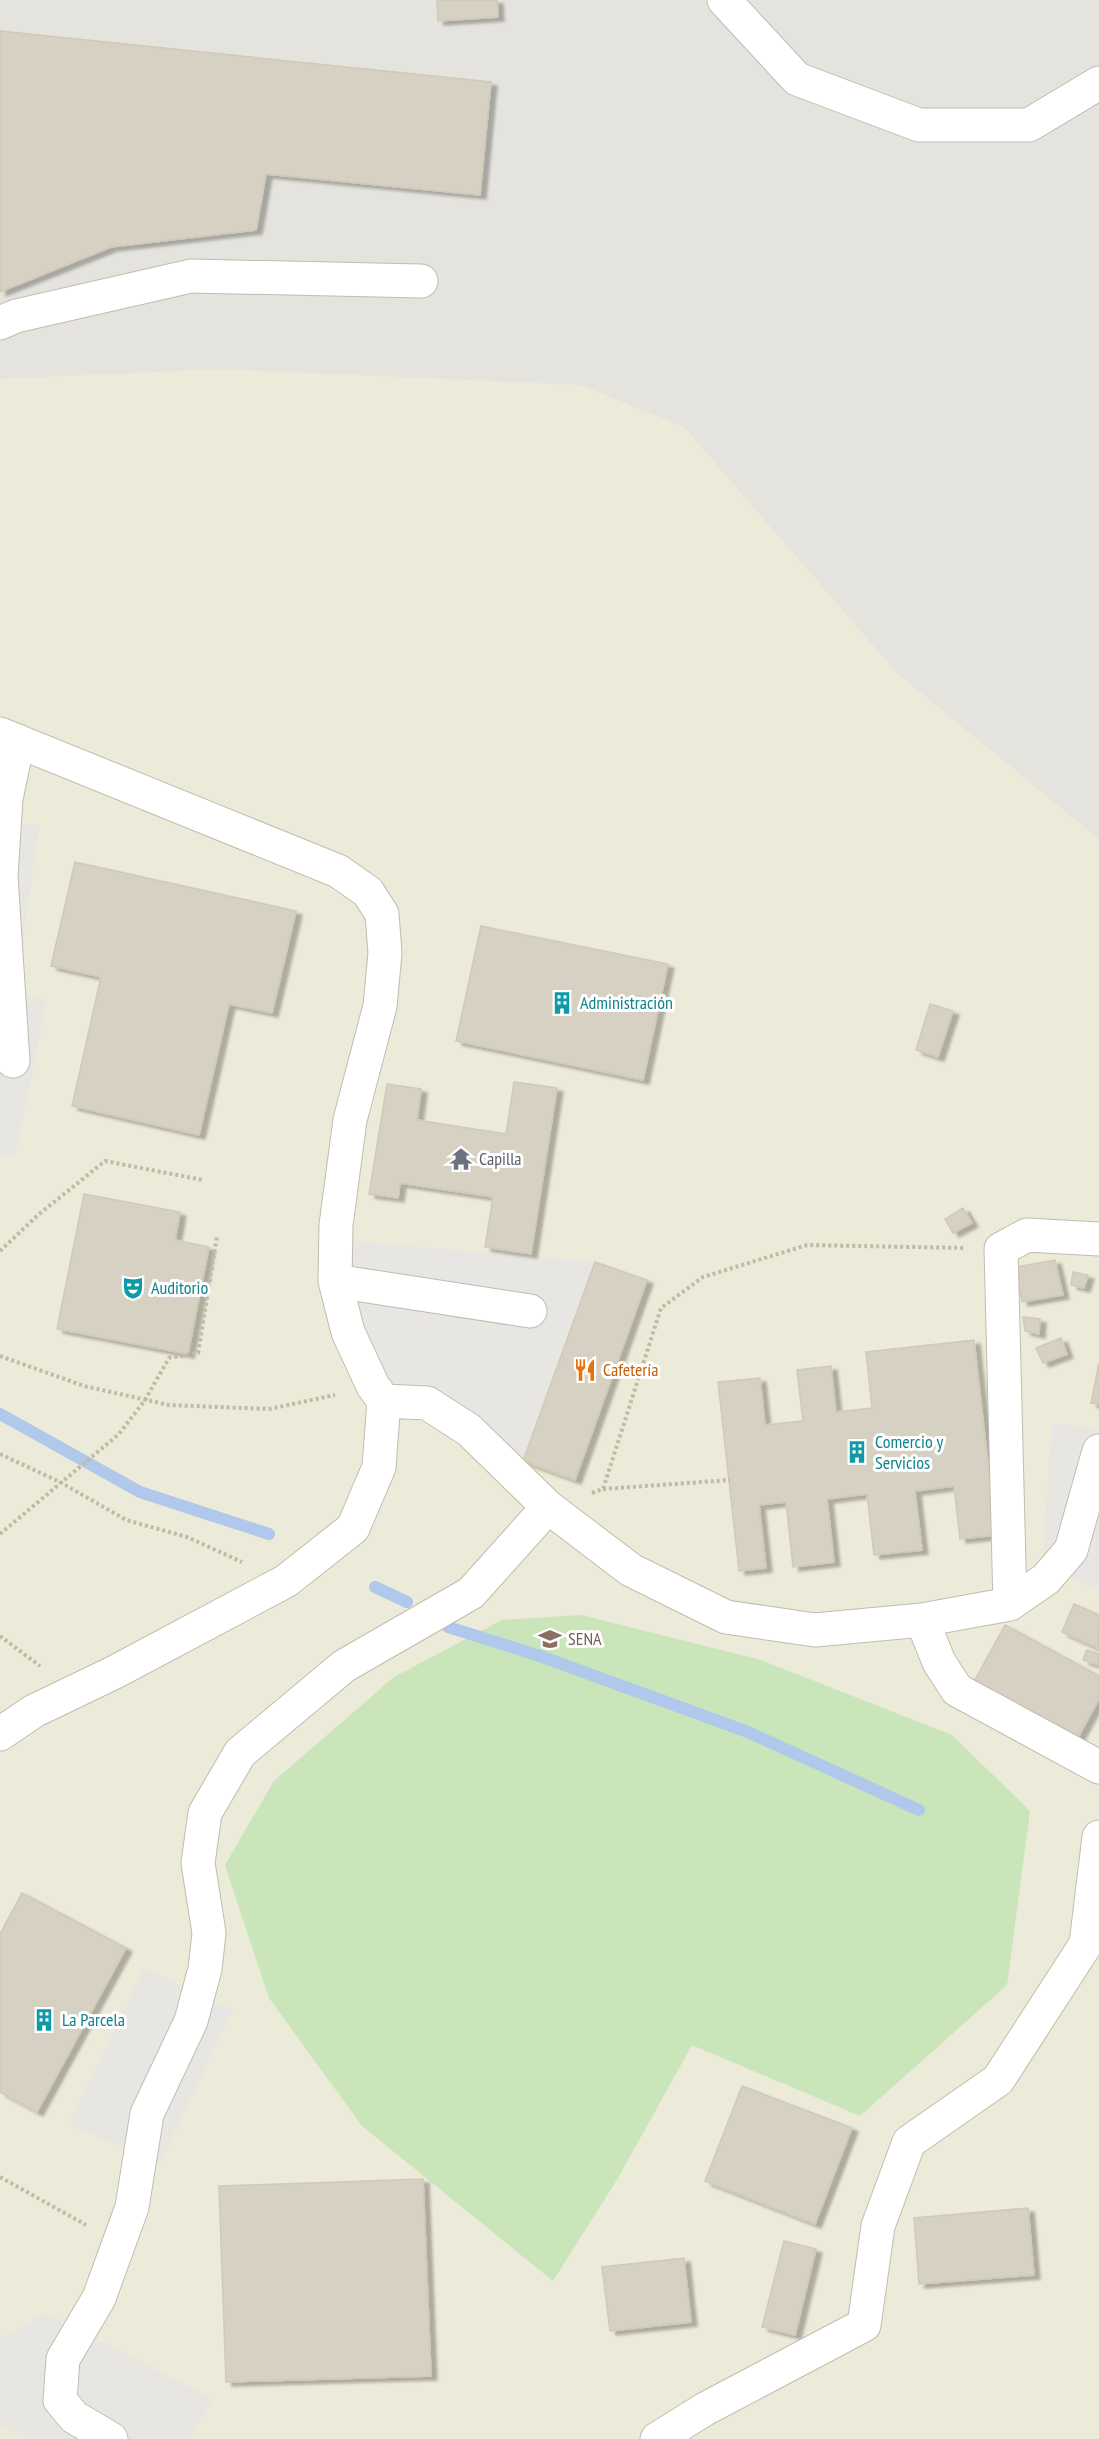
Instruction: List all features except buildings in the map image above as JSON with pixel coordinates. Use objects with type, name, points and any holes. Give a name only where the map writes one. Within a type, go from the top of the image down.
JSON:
[{"type":"street","points":[[724,0],[797,79],[919,125],[1029,125],[1099,83]]},
{"type":"street","points":[[0,323],[16,316],[191,276],[422,281]]},
{"type":"street","points":[[0,1734],[34,1711],[115,1672],[286,1581],[353,1528],[379,1467],[379,1393],[348,1332],[334,1281],[336,1225],[350,1120],[380,1006],[385,953],[382,914],[368,892],[338,871],[9,738],[1,876],[13,1061]]},
{"type":"street","points":[[1010,1604],[1001,1249],[1027,1235],[1099,1239]]},
{"type":"street","points":[[334,1281],[530,1311]]},
{"type":"street","points":[[379,1393],[427,1403],[469,1430],[548,1507],[631,1570],[726,1617],[815,1630],[922,1620],[1010,1604],[1046,1579],[1071,1550],[1099,1451]]},
{"type":"street","points":[[111,2439],[74,2416],[60,2400],[63,2359],[99,2298],[132,2207],[147,2114],[191,2021],[206,1969],[209,1933],[198,1863],[205,1813],[240,1753],[344,1666],[471,1593],[548,1507]]},
{"type":"street","points":[[922,1620],[939,1662],[957,1690],[1099,1767]]},
{"type":"street","points":[[657,2439],[705,2409],[864,2325],[878,2226],[909,2142],[998,2080],[1086,1944],[1099,1837]]},
{"type":"path","points":[[0,1251],[38,1215],[105,1161],[203,1180]]},
{"type":"path","points":[[0,1534],[118,1434],[145,1400],[169,1358],[198,1353],[217,1236]]},
{"type":"path","points":[[603,1490],[661,1308],[703,1277],[807,1245],[1001,1249]]},
{"type":"path","points":[[0,1356],[84,1386],[169,1406],[269,1409],[379,1393]]},
{"type":"path","points":[[0,1454],[60,1482],[126,1520],[187,1537],[247,1564],[237,1570]]},
{"type":"path","points":[[548,1507],[603,1490],[730,1480]]},
{"type":"path","points":[[0,1636],[44,1669],[35,1675]]},
{"type":"path","points":[[0,2177],[119,2242]]},
{"type":"shaded area","name":"SENA","points":[[0,0],[1099,0],[1099,2439],[0,2439]]},
{"type":"shaded area","name":"SENA","points":[[219,369],[581,385],[684,427],[897,673],[1099,839],[1099,2439],[0,2439],[0,379]]},
{"type":"shaded area","points":[[0,822],[39,826],[15,995],[47,1000],[15,1157],[0,1157]]},
{"type":"shaded area","points":[[329,1239],[595,1262],[523,1461],[357,1373]]},
{"type":"shaded area","points":[[1052,1424],[1099,1428],[1099,1589],[1042,1566]]},
{"type":"shaded area","points":[[144,1968],[233,2011],[159,2164],[69,2124]]},
{"type":"shaded area","points":[[45,2313],[213,2399],[190,2439],[26,2439],[0,2424],[0,2339]]},
{"type":"green space","points":[[581,1615],[761,1660],[952,1735],[1030,1811],[1007,1985],[860,2116],[692,2045],[618,2178],[553,2281],[362,2126],[269,1998],[225,1865],[274,1781],[394,1677],[502,1620]]},
{"type":"waterway","points":[[0,1414],[140,1492],[269,1534]]},
{"type":"waterway","points":[[375,1587],[407,1602]]},
{"type":"waterway","points":[[448,1627],[537,1655],[748,1732],[919,1810]]},
{"type":"place","name":"Administración","points":[[562,1003]]},
{"type":"place","name":"Capilla","points":[[461,1159]]},
{"type":"place","name":"Auditorio","points":[[133,1288]]},
{"type":"place","name":"Cafetería","points":[[585,1370]]},
{"type":"place","name":"Comercio y Servicios","points":[[857,1452]]},
{"type":"place","name":"SENA","points":[[550,1639]]},
{"type":"place","name":"La Parcela","points":[[44,2020]]}]
